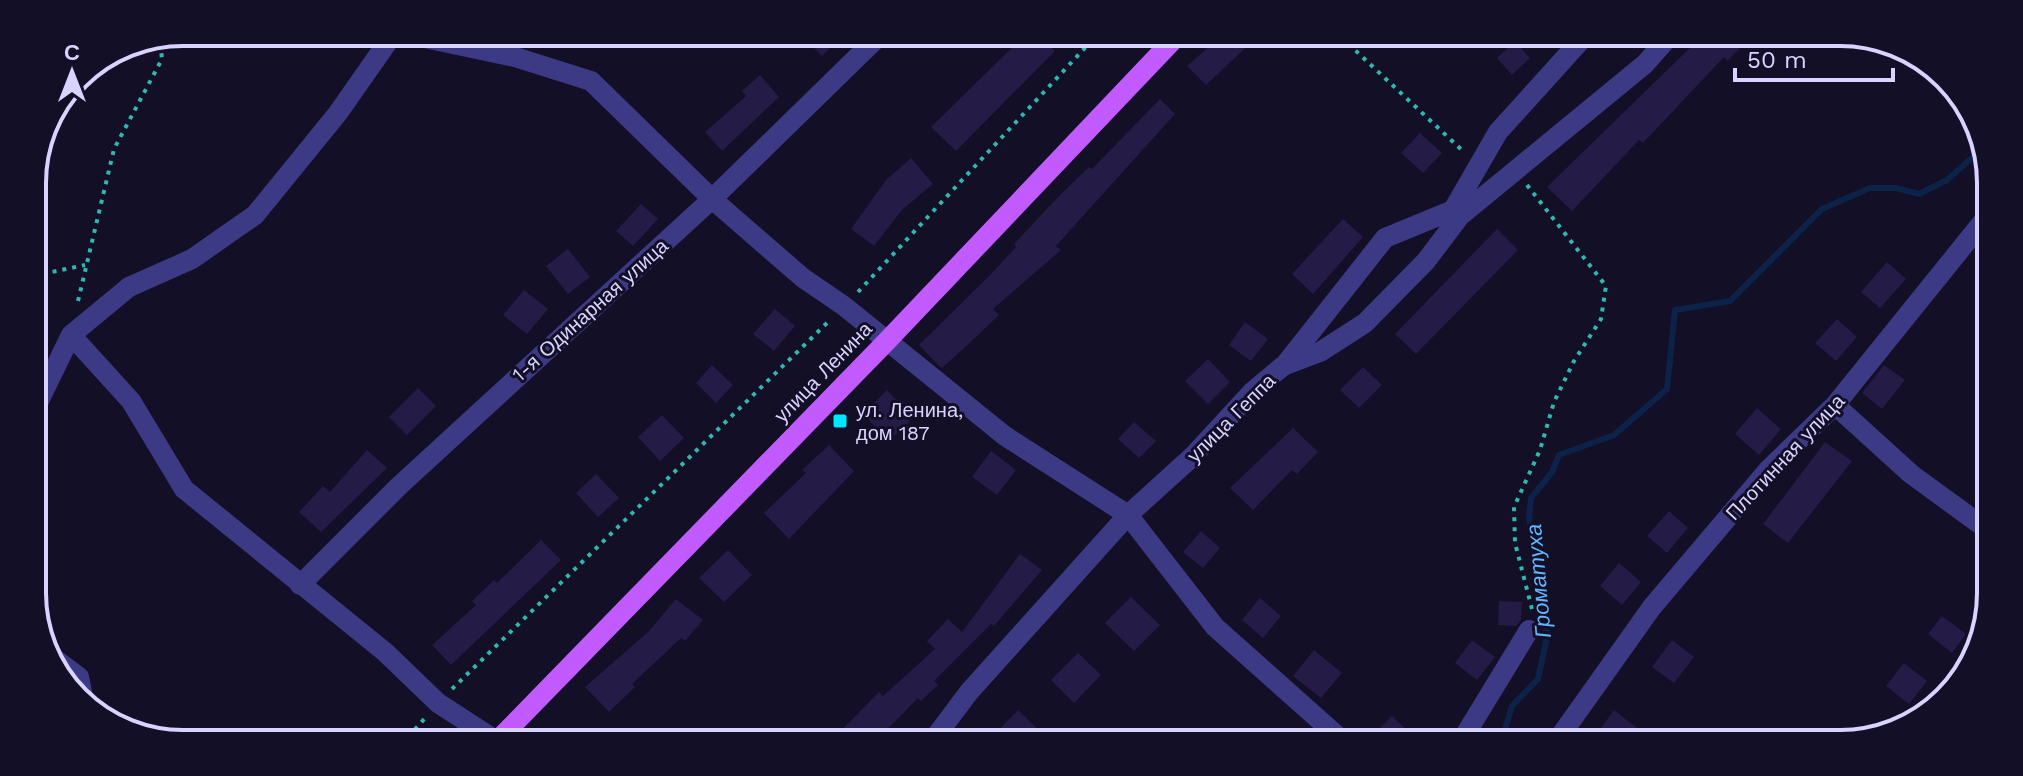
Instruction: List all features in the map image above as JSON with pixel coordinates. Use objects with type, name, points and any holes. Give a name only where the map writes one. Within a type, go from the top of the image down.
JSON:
[{"type":"main road","name":"улица Ленина","points":[[508,730],[886,342],[1167,46]]},
{"type":"street","points":[[46,386],[71,335],[129,287],[192,259],[255,215],[338,113],[385,46]]},
{"type":"street","points":[[463,46],[515,57],[591,81],[712,199],[803,278],[844,306],[1005,436],[1128,515],[1215,627],[1331,730]]},
{"type":"street","name":"1-я Одинарная улица","points":[[300,585],[399,486],[712,199],[869,46]]},
{"type":"street","points":[[1283,366],[1385,238],[1456,213],[1498,132],[1576,46]]},
{"type":"street","name":"улица Геппа","points":[[940,730],[969,692],[1128,515],[1193,456],[1252,392],[1283,366],[1320,352],[1365,323],[1426,261],[1456,213],[1515,171],[1645,64],[1661,46]]},
{"type":"street","name":"Плотинная улица","points":[[1565,730],[1652,607],[1768,470],[1835,405],[1977,229]]},
{"type":"street","points":[[71,335],[131,401],[184,489],[385,652],[438,703],[480,730]]},
{"type":"street","points":[[1835,405],[1911,474],[1977,522]]},
{"type":"street","points":[[1468,730],[1529,630]]},
{"type":"path","points":[[414,730],[438,703],[844,306],[1087,46]]},
{"type":"path","points":[[1351,46],[1479,165]]},
{"type":"path","points":[[71,335],[114,149],[162,59],[161,48]]},
{"type":"path","points":[[1515,171],[1559,222],[1606,286],[1601,319],[1574,361],[1554,402],[1540,450],[1514,507],[1515,543],[1534,608],[1529,630]]},
{"type":"path","points":[[46,273],[85,265]]},
{"type":"building","points":[[812,46],[832,46],[822,56]]},
{"type":"building","points":[[1014,46],[1049,46],[1055,51],[956,151],[931,127]]},
{"type":"building","points":[[1210,46],[1247,46],[1206,85],[1187,66]]},
{"type":"building","points":[[1510,46],[1519,46],[1530,58],[1512,75],[1497,58]]},
{"type":"building","points":[[1692,46],[1742,46],[1727,61],[1724,57],[1643,143],[1639,140],[1572,211],[1547,187]]},
{"type":"building","points":[[760,75],[779,97],[722,151],[705,132],[746,96],[742,91]]},
{"type":"building","points":[[1160,99],[1175,114],[1056,246],[1061,250],[993,309],[999,315],[975,338],[942,368],[938,365],[919,345],[992,273],[1016,247],[1014,244],[1060,195],[1089,167],[1092,169]]},
{"type":"building","points":[[1420,133],[1442,153],[1423,173],[1401,153]]},
{"type":"building","points":[[911,158],[933,184],[902,210],[874,246],[851,229],[886,180]]},
{"type":"building","points":[[641,204],[658,219],[633,246],[616,231]]},
{"type":"building","points":[[1343,219],[1363,237],[1313,294],[1292,274]]},
{"type":"building","points":[[1497,229],[1518,250],[1416,354],[1395,334]]},
{"type":"building","points":[[568,249],[590,277],[568,294],[546,266]]},
{"type":"building","points":[[1887,262],[1906,279],[1880,308],[1861,292]]},
{"type":"building","points":[[524,290],[548,309],[527,334],[503,315]]},
{"type":"building","points":[[775,309],[795,326],[774,351],[753,334]]},
{"type":"building","points":[[1837,319],[1857,337],[1836,361],[1815,343]]},
{"type":"building","points":[[1245,322],[1268,339],[1251,361],[1229,345]]},
{"type":"building","points":[[1208,359],[1230,382],[1208,404],[1185,381]]},
{"type":"building","points":[[712,365],[733,385],[716,403],[696,383]]},
{"type":"building","points":[[1884,365],[1905,380],[1882,409],[1862,393]]},
{"type":"building","points":[[1363,367],[1382,385],[1359,408],[1340,390]]},
{"type":"building","points":[[418,388],[436,406],[407,435],[389,417]]},
{"type":"building","points":[[887,390],[913,418],[889,441],[863,414]]},
{"type":"building","points":[[1757,408],[1781,429],[1759,455],[1735,434]]},
{"type":"building","points":[[662,415],[684,438],[660,461],[638,437]]},
{"type":"building","points":[[1134,422],[1156,441],[1139,458],[1118,439]]},
{"type":"building","points":[[1293,428],[1318,452],[1297,474],[1292,470],[1253,510],[1230,488]]},
{"type":"building","points":[[1825,442],[1852,461],[1788,543],[1763,524]]},
{"type":"building","points":[[829,445],[854,471],[789,539],[764,513],[806,473],[802,470]]},
{"type":"building","points":[[367,450],[387,468],[321,532],[299,512],[323,486],[330,492]]},
{"type":"building","points":[[991,451],[1016,470],[997,495],[972,477]]},
{"type":"building","points":[[596,474],[619,498],[598,517],[576,493]]},
{"type":"building","points":[[1669,511],[1688,528],[1667,553],[1647,536]]},
{"type":"building","points":[[1201,531],[1220,548],[1203,568],[1183,552]]},
{"type":"building","points":[[541,540],[561,560],[451,665],[432,645],[476,605],[472,601],[494,580],[497,583]]},
{"type":"building","points":[[728,550],[752,575],[724,602],[699,578]]},
{"type":"building","points":[[1020,554],[1042,570],[994,626],[991,624],[934,681],[938,685],[921,701],[918,698],[887,730],[842,730],[879,692],[883,696],[935,649],[927,641],[948,619],[962,632]]},
{"type":"building","points":[[1619,563],[1641,582],[1622,605],[1600,586]]},
{"type":"building","points":[[1131,597],[1160,625],[1134,651],[1105,623]]},
{"type":"building","points":[[1260,598],[1281,616],[1263,638],[1242,620]]},
{"type":"building","points":[[676,599],[703,620],[685,641],[681,638],[632,684],[635,687],[609,712],[585,687],[648,632]]},
{"type":"building","points":[[1499,601],[1522,602],[1521,620],[1516,626],[1498,625]]},
{"type":"building","points":[[1942,616],[1966,634],[1952,653],[1928,634]]},
{"type":"building","points":[[1472,640],[1495,657],[1477,680],[1455,663]]},
{"type":"building","points":[[1672,640],[1694,657],[1674,683],[1652,667]]},
{"type":"building","points":[[1314,650],[1342,673],[1321,698],[1293,676]]},
{"type":"building","points":[[1078,653],[1101,675],[1074,703],[1051,680]]},
{"type":"building","points":[[1904,663],[1927,681],[1909,704],[1886,686]]},
{"type":"building","points":[[1018,710],[1039,730],[999,730]]},
{"type":"building","points":[[1614,710],[1637,728],[1636,730],[1599,730]]},
{"type":"building","points":[[1392,716],[1407,730],[1378,730]]},
{"type":"waterway","name":"Громатуха","points":[[1505,730],[1512,706],[1538,679],[1547,637],[1529,518],[1531,498],[1552,472],[1559,455],[1614,435],[1667,389],[1675,310],[1730,301],[1822,209],[1870,188],[1896,188],[1919,194],[1947,180],[1974,156]]},
{"type":"place","name":"ул. Ленина, дом 187","points":[[840,421]]}]
